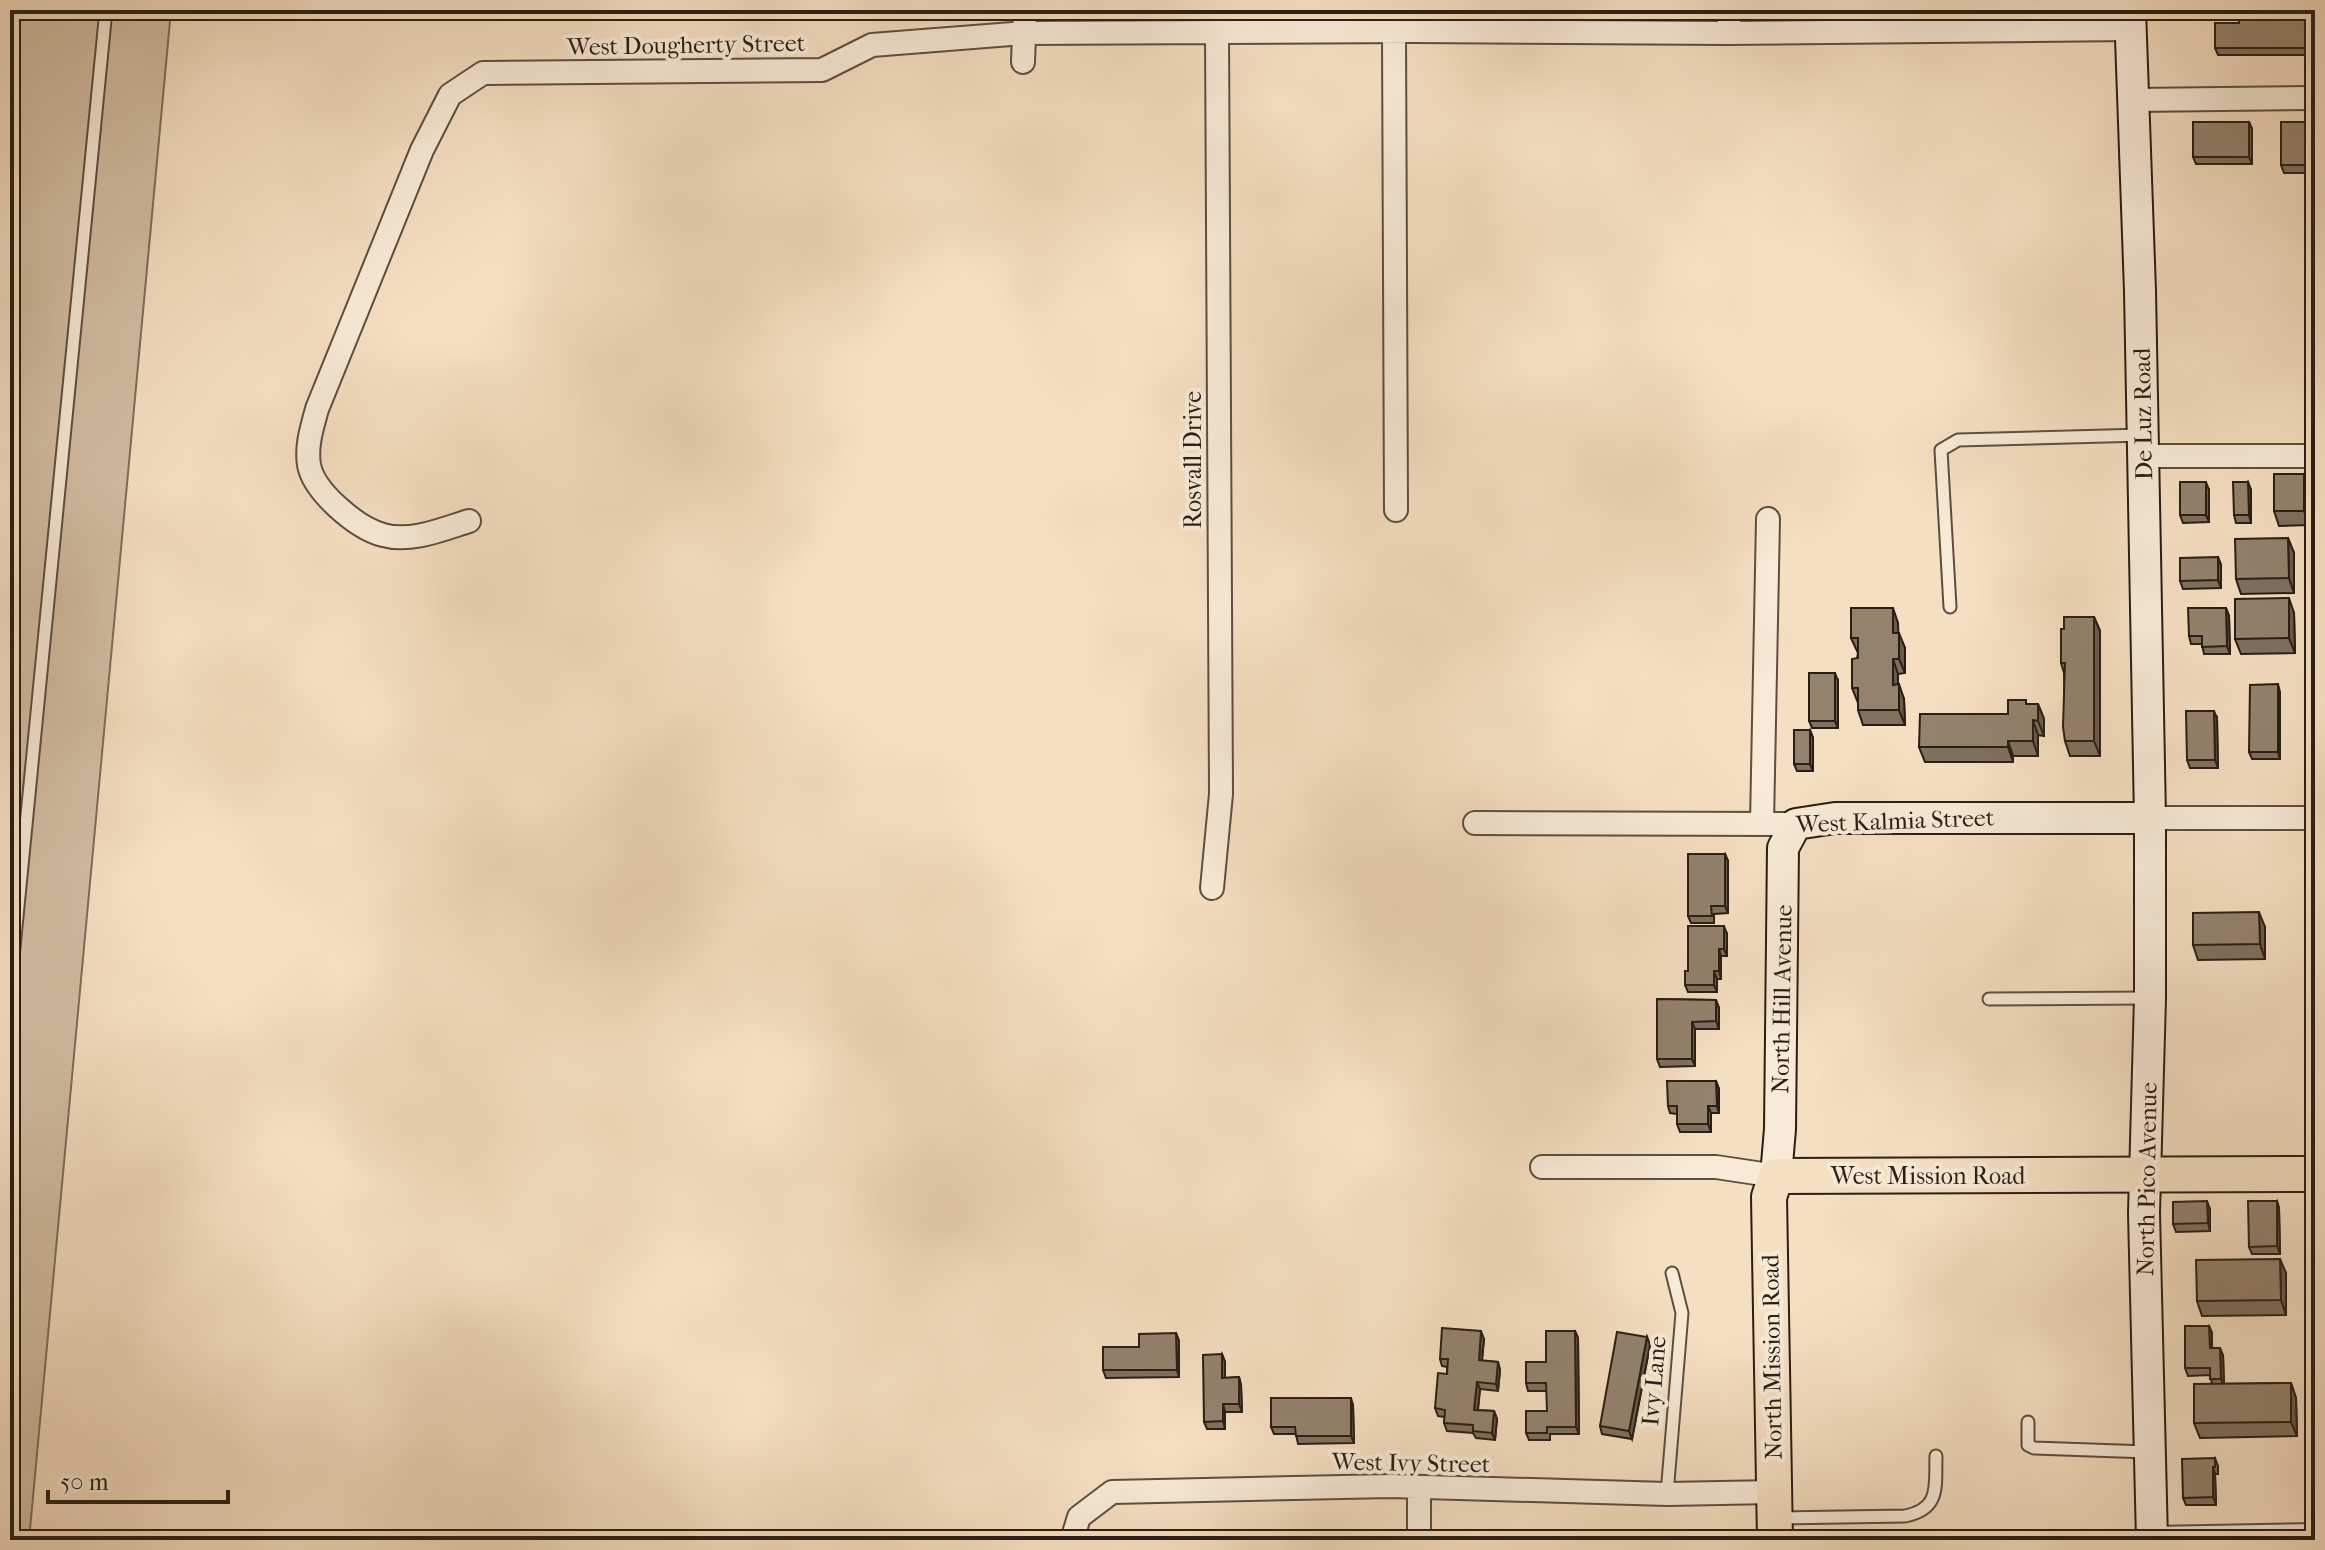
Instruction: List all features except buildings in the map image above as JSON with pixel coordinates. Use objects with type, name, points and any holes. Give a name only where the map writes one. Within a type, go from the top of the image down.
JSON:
[{"type":"main road","name":"De Luz Road","points":[[2131,20],[2150,818]]},
{"type":"main road","name":"West Kalmia Street","points":[[1796,824],[1835,818],[2150,818]]},
{"type":"main road","name":"North Pico Avenue","points":[[2150,818],[2150,998],[2145,1175],[2152,1539]]},
{"type":"main road","name":"North Hill Avenue","points":[[1776,1176],[1780,1129],[1783,848],[1796,824]]},
{"type":"main road","name":"West Mission Road","points":[[1776,1176],[2315,1174]]},
{"type":"main road","name":"North Mission Road","points":[[1775,1517],[1769,1197],[1776,1176]]},
{"type":"street","points":[[1023,62],[1025,10]]},
{"type":"street","points":[[1729,10],[1729,33]]},
{"type":"street","name":"West Dougherty Street","points":[[469,521],[417,536],[385,536],[348,519],[310,468],[308,442],[317,409],[422,150],[450,95],[483,73],[822,70],[872,45],[1025,33],[1217,32],[1407,24],[1729,33],[2131,20]]},
{"type":"street","points":[[1396,510],[1407,24]]},
{"type":"street","name":"Rosvall Drive","points":[[1212,888],[1221,794],[1217,32]]},
{"type":"street","points":[[2134,100],[2311,98]]},
{"type":"street","points":[[2143,446],[2315,456]]},
{"type":"street","points":[[1762,823],[1768,519]]},
{"type":"street","name":"West Kalmia Street","points":[[2150,818],[2315,818]]},
{"type":"street","name":"West Kalmia Street","points":[[1475,823],[1796,824]]},
{"type":"street","name":"West Mission Road","points":[[1542,1167],[1716,1167],[1776,1176]]},
{"type":"street","points":[[1419,1488],[1419,1540]]},
{"type":"street","name":"West Ivy Street","points":[[1072,1540],[1079,1517],[1112,1492],[1419,1488],[1667,1494],[1775,1517]]},
{"type":"street","points":[[2152,1539],[2315,1535]]},
{"type":"lane","points":[[10,988],[106,10]]},
{"type":"lane","points":[[1950,607],[1941,450],[1958,440],[2143,446]]},
{"type":"lane","points":[[1989,999],[2150,998]]},
{"type":"lane","name":"Ivy Lane","points":[[1667,1494],[1682,1313],[1672,1273]]},
{"type":"lane","points":[[2028,1422],[2028,1445],[2034,1448],[2148,1452]]},
{"type":"lane","points":[[1775,1517],[1905,1516],[1919,1513],[1932,1502],[1936,1456]]},
{"type":"shaded area","points":[[10,10],[171,10],[29,1540],[10,1540]]}]
